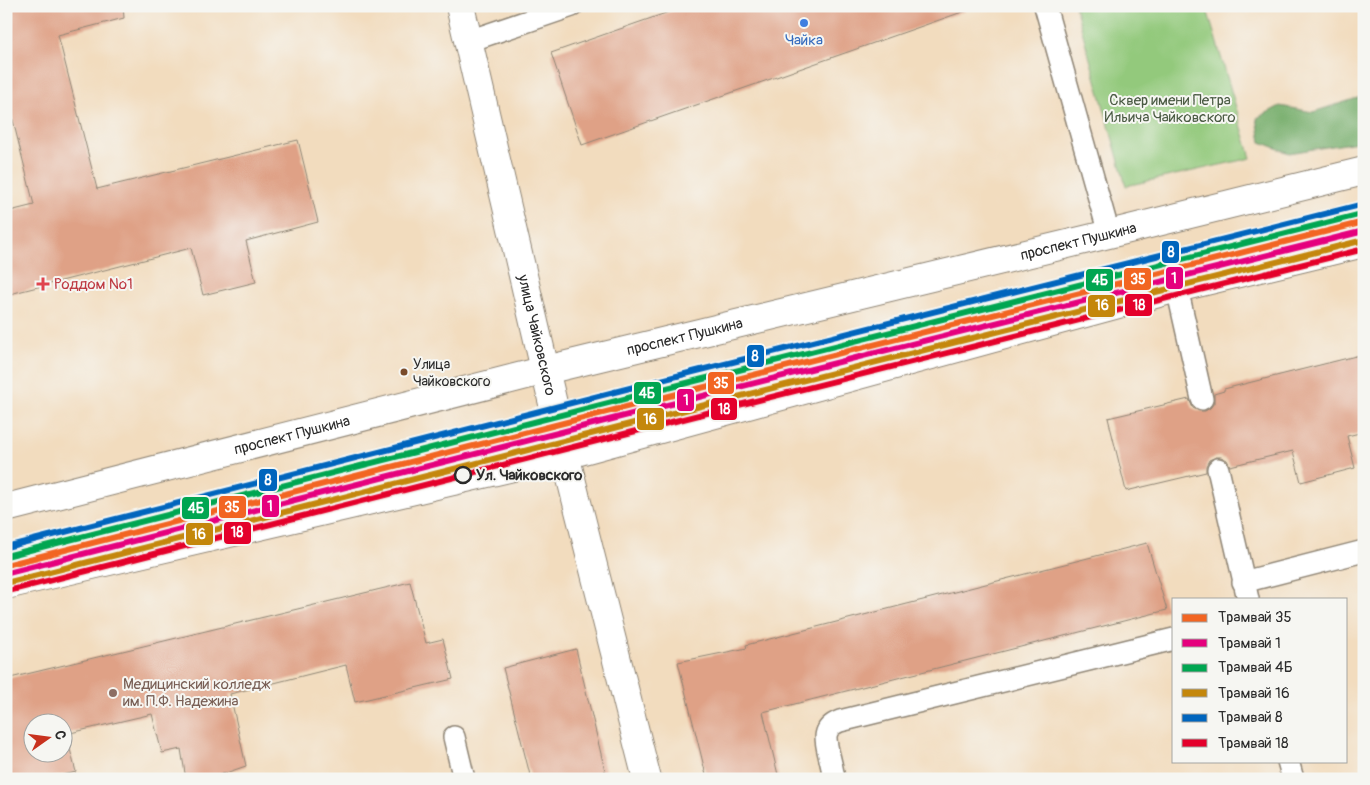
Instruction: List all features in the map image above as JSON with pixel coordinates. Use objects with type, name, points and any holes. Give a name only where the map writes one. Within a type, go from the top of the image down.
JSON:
[{"type":"main road","name":"улица Чайковского","points":[[460,6],[565,455],[646,779]]},
{"type":"main road","name":"проспект Пушкина","points":[[6,508],[546,370],[1109,234],[1364,170]]},
{"type":"main road","points":[[6,585],[565,455],[1177,288],[1364,243]]},
{"type":"lane","points":[[468,41],[572,6]]},
{"type":"lane","points":[[1045,6],[1109,234]]},
{"type":"lane","points":[[1177,288],[1202,399]]},
{"type":"lane","points":[[1218,469],[1245,590],[1364,551]]},
{"type":"lane","points":[[834,779],[826,735],[828,728],[840,720],[1172,639]]},
{"type":"lane","points":[[454,737],[464,779]]},
{"type":"lane","points":[[1288,762],[1293,779]]},
{"type":"green space","name":"Сквер имени Петра Ильича Чайковского","points":[[1075,6],[1206,6],[1251,158],[1126,186]]},
{"type":"green space","points":[[1364,96],[1364,141],[1289,153],[1261,142],[1257,118],[1280,106],[1313,112]]},
{"type":"building","points":[[6,6],[123,6],[124,18],[58,35],[97,189],[298,140],[318,222],[246,241],[256,282],[203,295],[191,248],[6,295],[6,212],[34,205],[6,92]]},
{"type":"building","points":[[686,6],[964,6],[965,11],[582,145],[551,53]]},
{"type":"building","points":[[1364,354],[1364,432],[1347,436],[1355,468],[1301,482],[1293,451],[1230,466],[1227,460],[1216,457],[1209,460],[1206,472],[1126,491],[1108,418],[1189,399],[1193,408],[1205,411],[1214,403],[1214,394],[1224,391],[1224,389]]},
{"type":"building","points":[[1147,543],[1167,610],[763,712],[779,779],[707,779],[678,662],[747,648],[746,645]]},
{"type":"building","points":[[410,582],[426,643],[443,639],[453,679],[355,702],[346,665],[230,694],[246,766],[208,779],[186,779],[181,749],[162,753],[152,714],[72,733],[72,712],[22,712],[22,762],[72,762],[72,757],[76,772],[47,779],[6,779],[6,679]]},
{"type":"building","points":[[576,649],[607,779],[531,779],[503,668]]},
{"type":"tram line","name":"8","points":[[6,547],[1360,205]]},
{"type":"tram line","name":"4Б","points":[[6,556],[1362,214]]},
{"type":"tram line","name":"35","points":[[6,565],[1364,222]]},
{"type":"tram line","name":"1","points":[[8,573],[687,400],[1364,231]]},
{"type":"tram line","name":"16","points":[[10,582],[1364,240]]},
{"type":"tram line","name":"18","points":[[12,590],[691,417],[1364,249]]},
{"type":"place","name":"Чайка","points":[[804,23]]},
{"type":"place","name":"Роддом №1","points":[[43,284]]},
{"type":"place","name":"Улица Чайковского","points":[[404,372]]},
{"type":"place","name":"Ул. Чайковского","points":[[463,475]]},
{"type":"place","name":"Медицинский колледж им. П.Ф. Надежина","points":[[113,693]]}]
